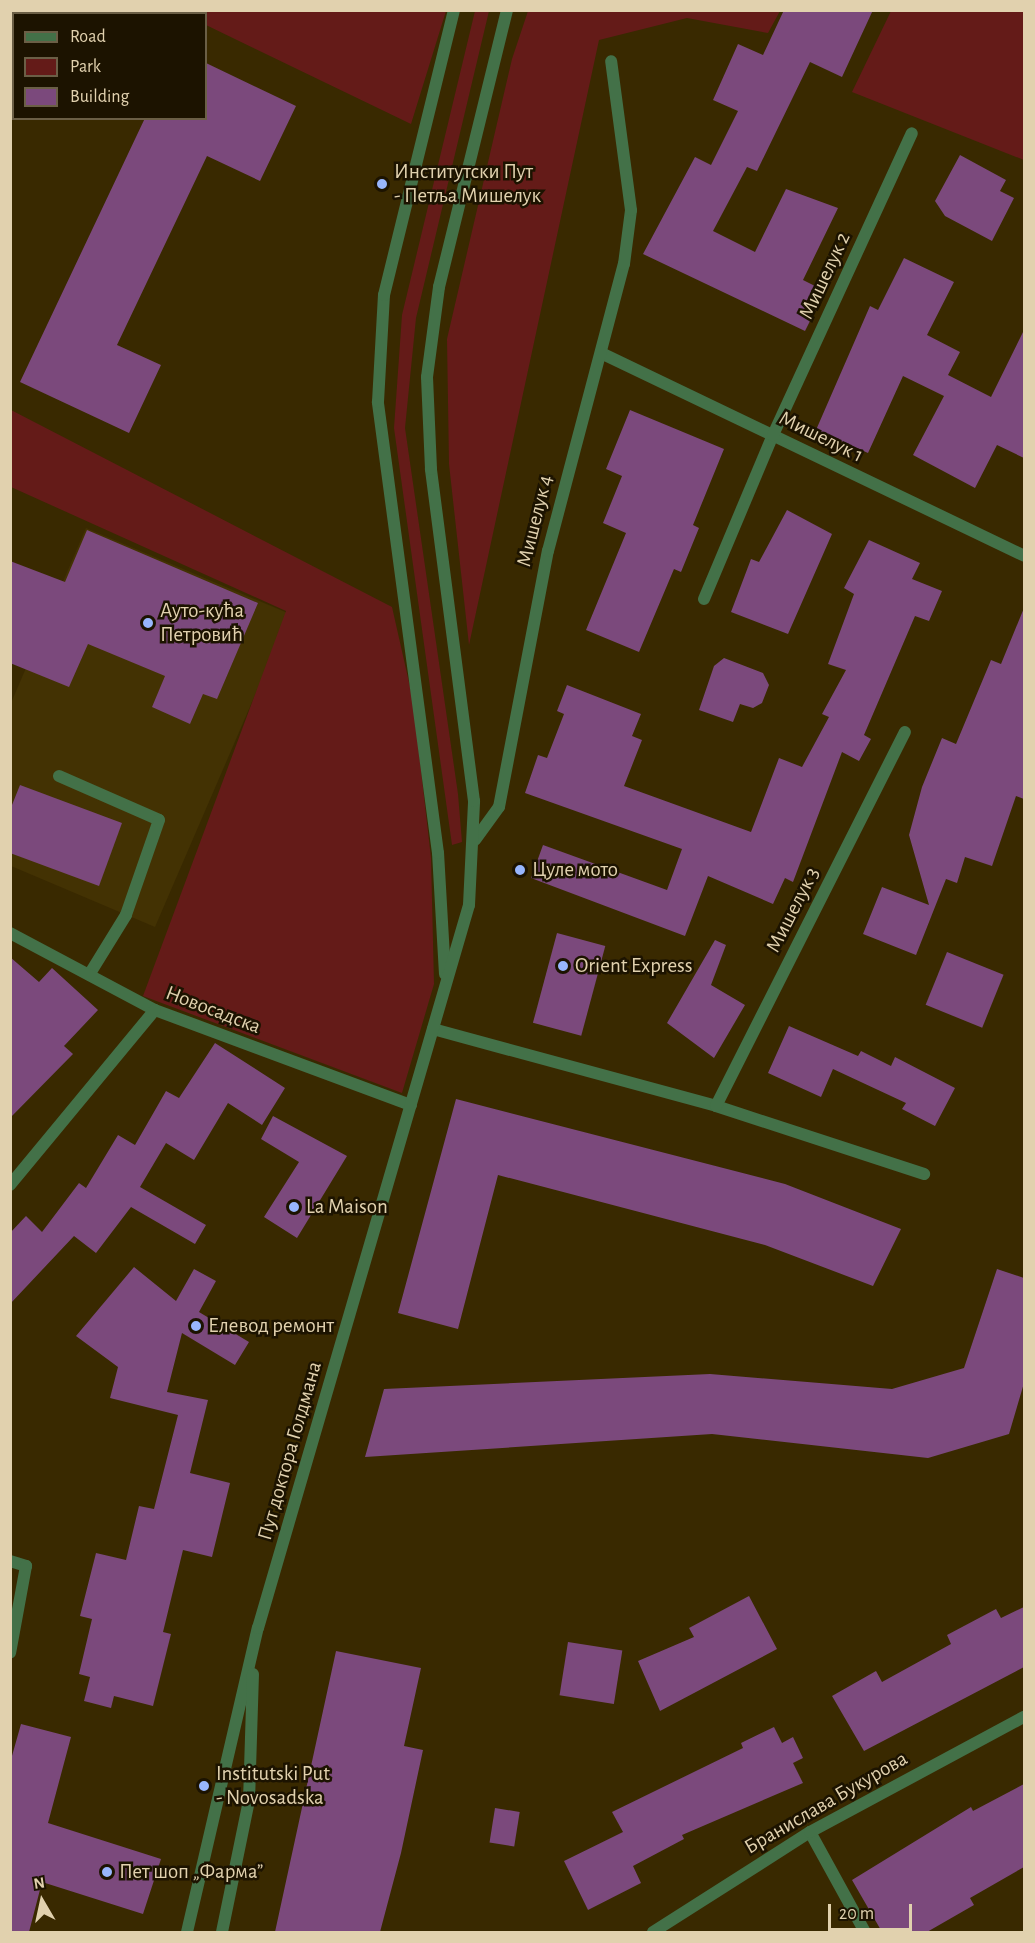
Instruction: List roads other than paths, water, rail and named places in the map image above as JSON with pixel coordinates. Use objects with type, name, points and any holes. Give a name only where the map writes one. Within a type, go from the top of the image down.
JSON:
[{"type":"street","points":[[445,984],[438,853],[378,402],[384,295],[454,10]]},
{"type":"street","points":[[445,984],[469,905],[475,840],[458,660],[431,469],[427,377],[439,287],[507,10]]},
{"type":"street","name":"Мишелук 4","points":[[475,840],[499,807],[545,562],[624,264],[631,210],[611,61]]},
{"type":"street","name":"Мишелук 2","points":[[704,599],[773,435],[912,133]]},
{"type":"street","name":"Мишелук 1","points":[[601,353],[1023,552]]},
{"type":"street","name":"Мишелук 3","points":[[716,1106],[905,732]]},
{"type":"street","points":[[59,777],[159,820],[126,915],[89,975]]},
{"type":"street","name":"Новосадска","points":[[10,933],[155,1010],[411,1105]]},
{"type":"street","name":"Пут доктора Голдмана","points":[[187,1932],[252,1655],[445,984]]},
{"type":"street","points":[[10,1185],[155,1010]]},
{"type":"street","points":[[433,1029],[716,1106],[924,1174]]},
{"type":"street","points":[[10,1561],[26,1566],[10,1653]]},
{"type":"street","points":[[222,1932],[251,1781],[252,1655]]},
{"type":"street","name":"Бранислава Букурова","points":[[653,1932],[810,1832],[1024,1717]]},
{"type":"street","points":[[810,1832],[865,1932]]},
{"type":"place","name":"Институтски Пут - Петља Мишелук","points":[[382,184]]},
{"type":"place","name":"Ауто-кућа Петровић","points":[[148,623]]},
{"type":"place","name":"Цуле мото","points":[[520,870]]},
{"type":"place","name":"Orient Express","points":[[563,966]]},
{"type":"place","name":"La Maison","points":[[294,1207]]},
{"type":"place","name":"Елевод ремонт","points":[[196,1326]]},
{"type":"place","name":"Institutski Put - Novosadska","points":[[204,1786]]},
{"type":"place","name":"Пет шоп „Фарма”","points":[[107,1872]]}]
